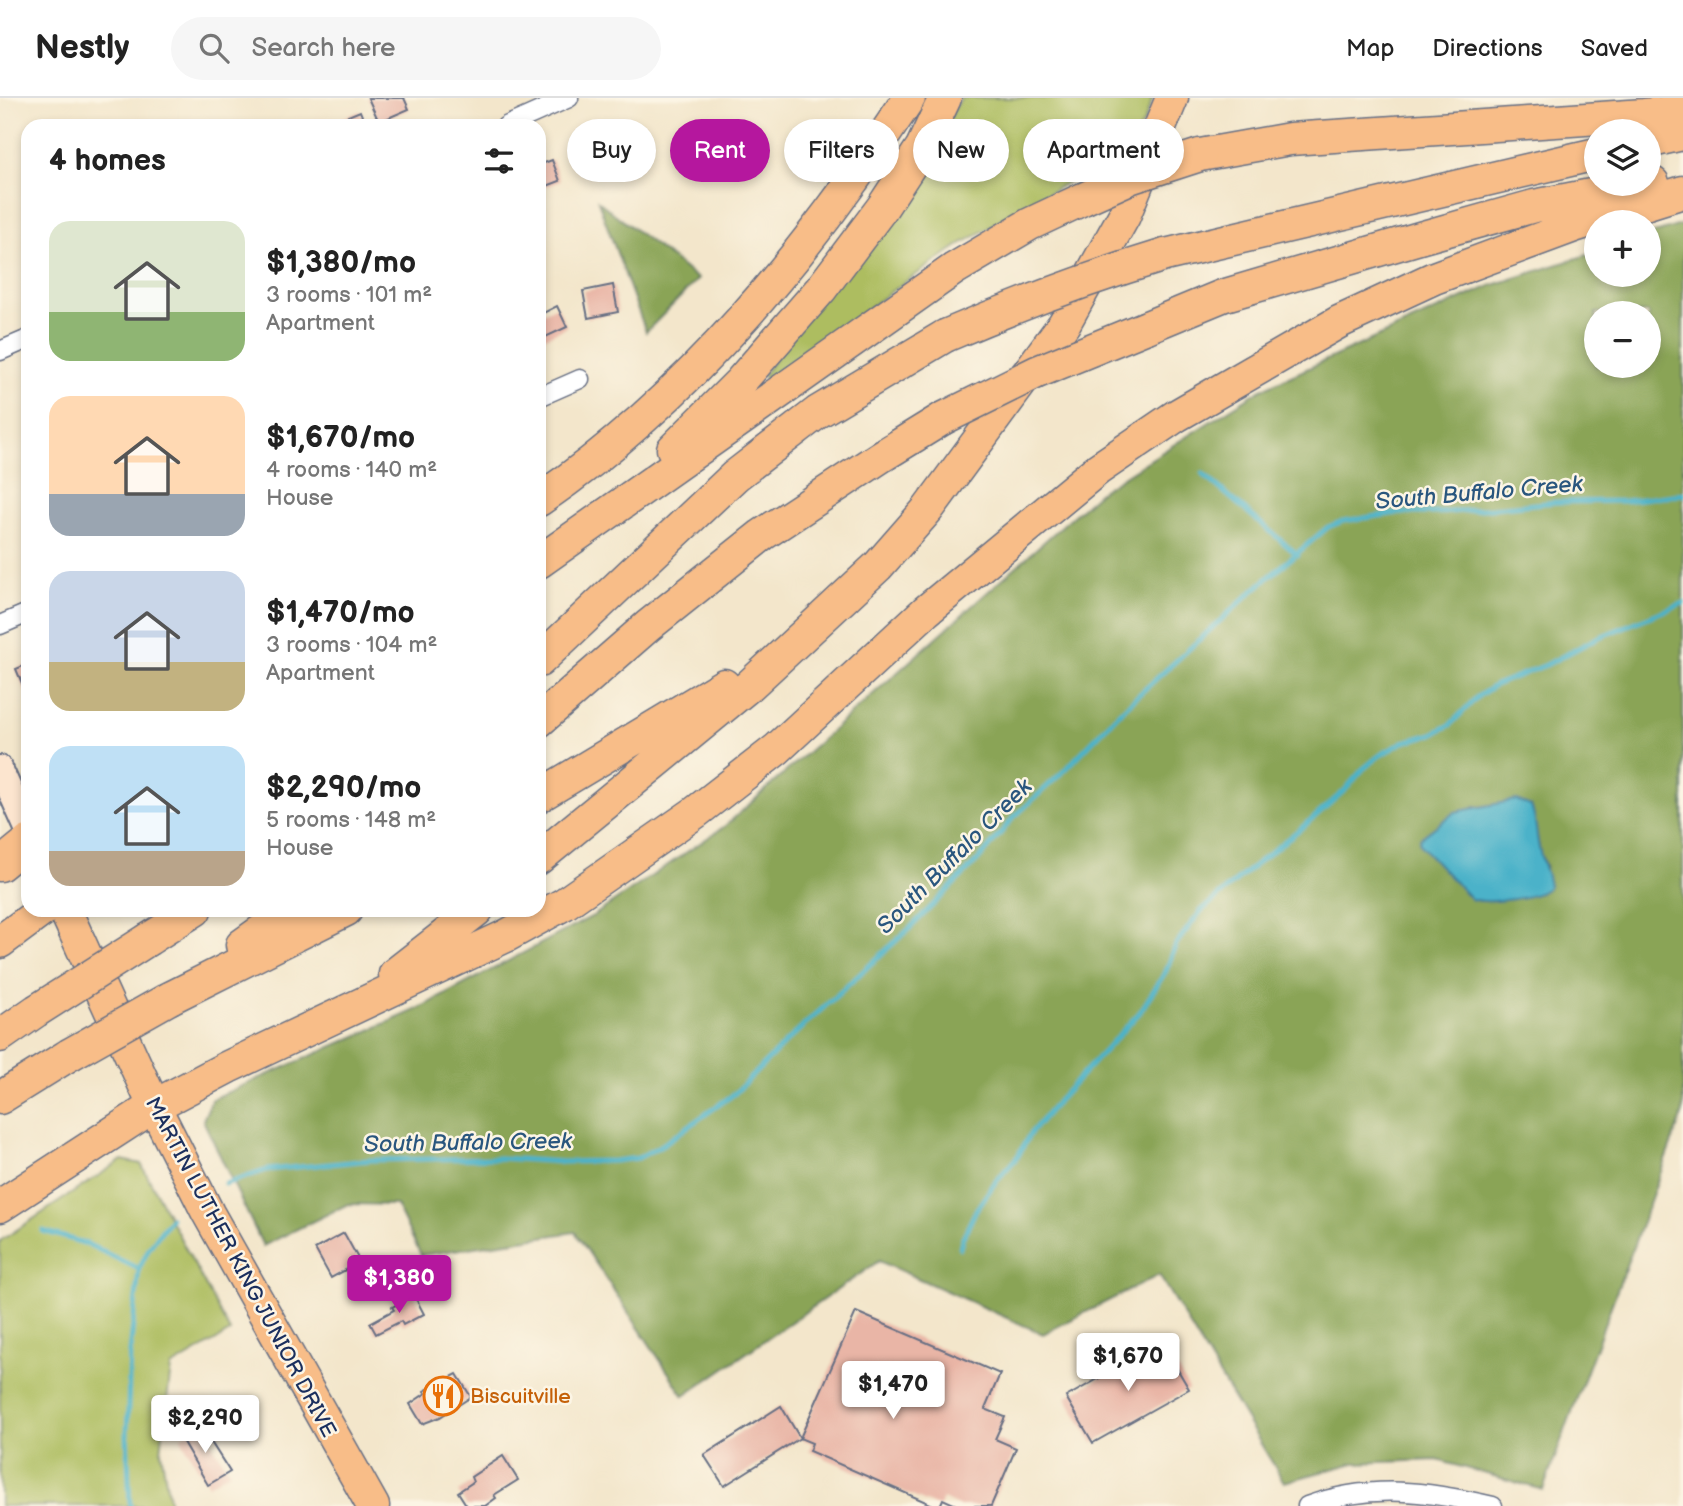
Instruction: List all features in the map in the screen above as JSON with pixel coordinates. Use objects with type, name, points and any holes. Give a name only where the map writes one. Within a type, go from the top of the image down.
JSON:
[{"type":"highway","points":[[546,495],[613,446],[662,400],[773,284],[864,168],[909,98]]},
{"type":"highway","points":[[546,554],[658,465],[740,382],[821,289],[882,208],[922,147],[945,98]]},
{"type":"highway","points":[[546,852],[750,685],[878,566],[928,509],[1064,324],[1124,216],[1172,98]]},
{"type":"highway","points":[[546,555],[638,494],[954,269],[1030,224],[1132,177],[1200,155],[1290,139],[1683,111]]},
{"type":"highway","points":[[1661,139],[1683,134]]},
{"type":"highway","points":[[546,654],[735,476],[818,412],[945,336],[1095,276],[1164,255],[1584,157]]},
{"type":"highway","points":[[546,716],[648,626],[762,536],[942,419],[1037,372],[1222,296],[1535,206],[1683,177]]},
{"type":"highway","points":[[546,914],[636,855],[777,749],[926,611],[1098,469],[1176,416],[1339,322],[1434,278],[1574,226],[1683,192]]},
{"type":"highway","points":[[546,792],[727,683],[815,624]]},
{"type":"highway","points":[[0,865],[21,848]]},
{"type":"highway","points":[[0,942],[34,917]]},
{"type":"highway","name":"MARTIN LUTHER KING JUNIOR DRIVE","points":[[68,917],[153,1106],[208,1213],[373,1506]]},
{"type":"highway","points":[[0,1036],[184,917]]},
{"type":"highway","points":[[170,998],[280,917]]},
{"type":"highway","points":[[0,1098],[170,998],[332,917]]},
{"type":"highway","points":[[335,1018],[468,917]]},
{"type":"highway","points":[[0,1206],[153,1106],[228,1067],[506,936],[540,917]]},
{"type":"main road","points":[[0,768],[21,815]]},
{"type":"street","points":[[522,119],[569,98]]},
{"type":"street","points":[[0,351],[21,342]]},
{"type":"street","points":[[546,394],[580,379]]},
{"type":"street","points":[[0,625],[21,616]]},
{"type":"street","points":[[1307,1506],[1358,1492],[1403,1491],[1450,1496],[1493,1506]]},
{"type":"green space","points":[[961,98],[1153,98],[1145,119],[1023,119],[1023,182],[1068,182],[961,244],[889,293],[768,383],[763,375],[913,176],[913,182],[1009,182],[1009,119],[949,119]]},
{"type":"green space","points":[[598,201],[698,279],[646,332]]},
{"type":"green space","points":[[1683,224],[1683,1112],[1543,1490],[1437,1460],[1354,1463],[1284,1482],[1159,1275],[1043,1334],[879,1261],[684,1396],[575,1232],[421,1255],[396,1205],[348,1204],[263,1246],[203,1120],[212,1099],[416,1010],[593,916],[725,826],[1101,491],[1260,390],[1490,286],[1584,256],[1584,287],[1661,287],[1661,231]],"holes":[[[1531,806],[1540,853],[1546,868],[1475,807]]]},
{"type":"green space","points":[[122,1160],[141,1164],[230,1332],[171,1367],[161,1451],[170,1506],[0,1506],[0,1241]]},
{"type":"water","points":[[1516,800],[1531,806],[1549,886],[1535,894],[1512,899],[1471,899],[1420,845],[1419,839],[1455,812]]},
{"type":"building","points":[[368,98],[404,98],[409,109],[386,119],[378,119]]},
{"type":"building","points":[[360,111],[363,119],[341,119]]},
{"type":"building","points":[[552,160],[560,181],[546,186],[546,162]]},
{"type":"building","points":[[613,285],[618,312],[588,318],[583,291]]},
{"type":"building","points":[[557,306],[567,327],[546,337],[546,312]]},
{"type":"building","points":[[21,667],[21,681],[16,669]]},
{"type":"building","points":[[344,1233],[360,1262],[331,1278],[315,1249]]},
{"type":"building","points":[[414,1295],[424,1314],[403,1325],[401,1321],[376,1334],[370,1323]]},
{"type":"building","points":[[856,1312],[1000,1374],[985,1409],[1005,1417],[995,1439],[1016,1448],[991,1506],[958,1506],[943,1499],[940,1506],[935,1506],[809,1451],[812,1443],[800,1438]]},
{"type":"building","points":[[1162,1343],[1189,1389],[1093,1443],[1066,1397]]},
{"type":"building","points":[[457,1374],[471,1397],[440,1417],[422,1424],[410,1404],[426,1393],[424,1391]]},
{"type":"building","points":[[781,1406],[800,1438],[724,1486],[704,1455]]},
{"type":"building","points":[[200,1425],[230,1472],[208,1485],[180,1437]]},
{"type":"building","points":[[503,1456],[518,1480],[494,1495],[496,1498],[485,1506],[467,1506],[458,1492],[473,1482],[471,1477]]},
{"type":"waterway","points":[[1203,474],[1298,555]]},
{"type":"waterway","name":"South Buffalo Creek","points":[[225,1184],[267,1170],[370,1160],[500,1158],[562,1162],[638,1158],[662,1145],[734,1094],[786,1042],[909,929],[981,857],[1013,818],[1066,769],[1123,709],[1256,588],[1328,527],[1343,521],[1399,513],[1440,513],[1556,502],[1625,501],[1683,494]]},
{"type":"waterway","points":[[960,1248],[976,1210],[996,1181],[1018,1156],[1029,1135],[1057,1102],[1140,1012],[1166,971],[1176,944],[1201,911],[1310,821],[1379,756],[1403,742],[1432,734],[1450,725],[1477,697],[1495,685],[1546,665],[1597,638],[1683,603]]},
{"type":"waterway","name":"South Buffalo Creek","points":[[130,1506],[127,1433],[130,1352],[139,1269],[149,1248],[171,1218]]},
{"type":"waterway","points":[[43,1231],[87,1244],[139,1269]]},
{"type":"place","name":"Biscuitville","points":[[443,1396]]}]
